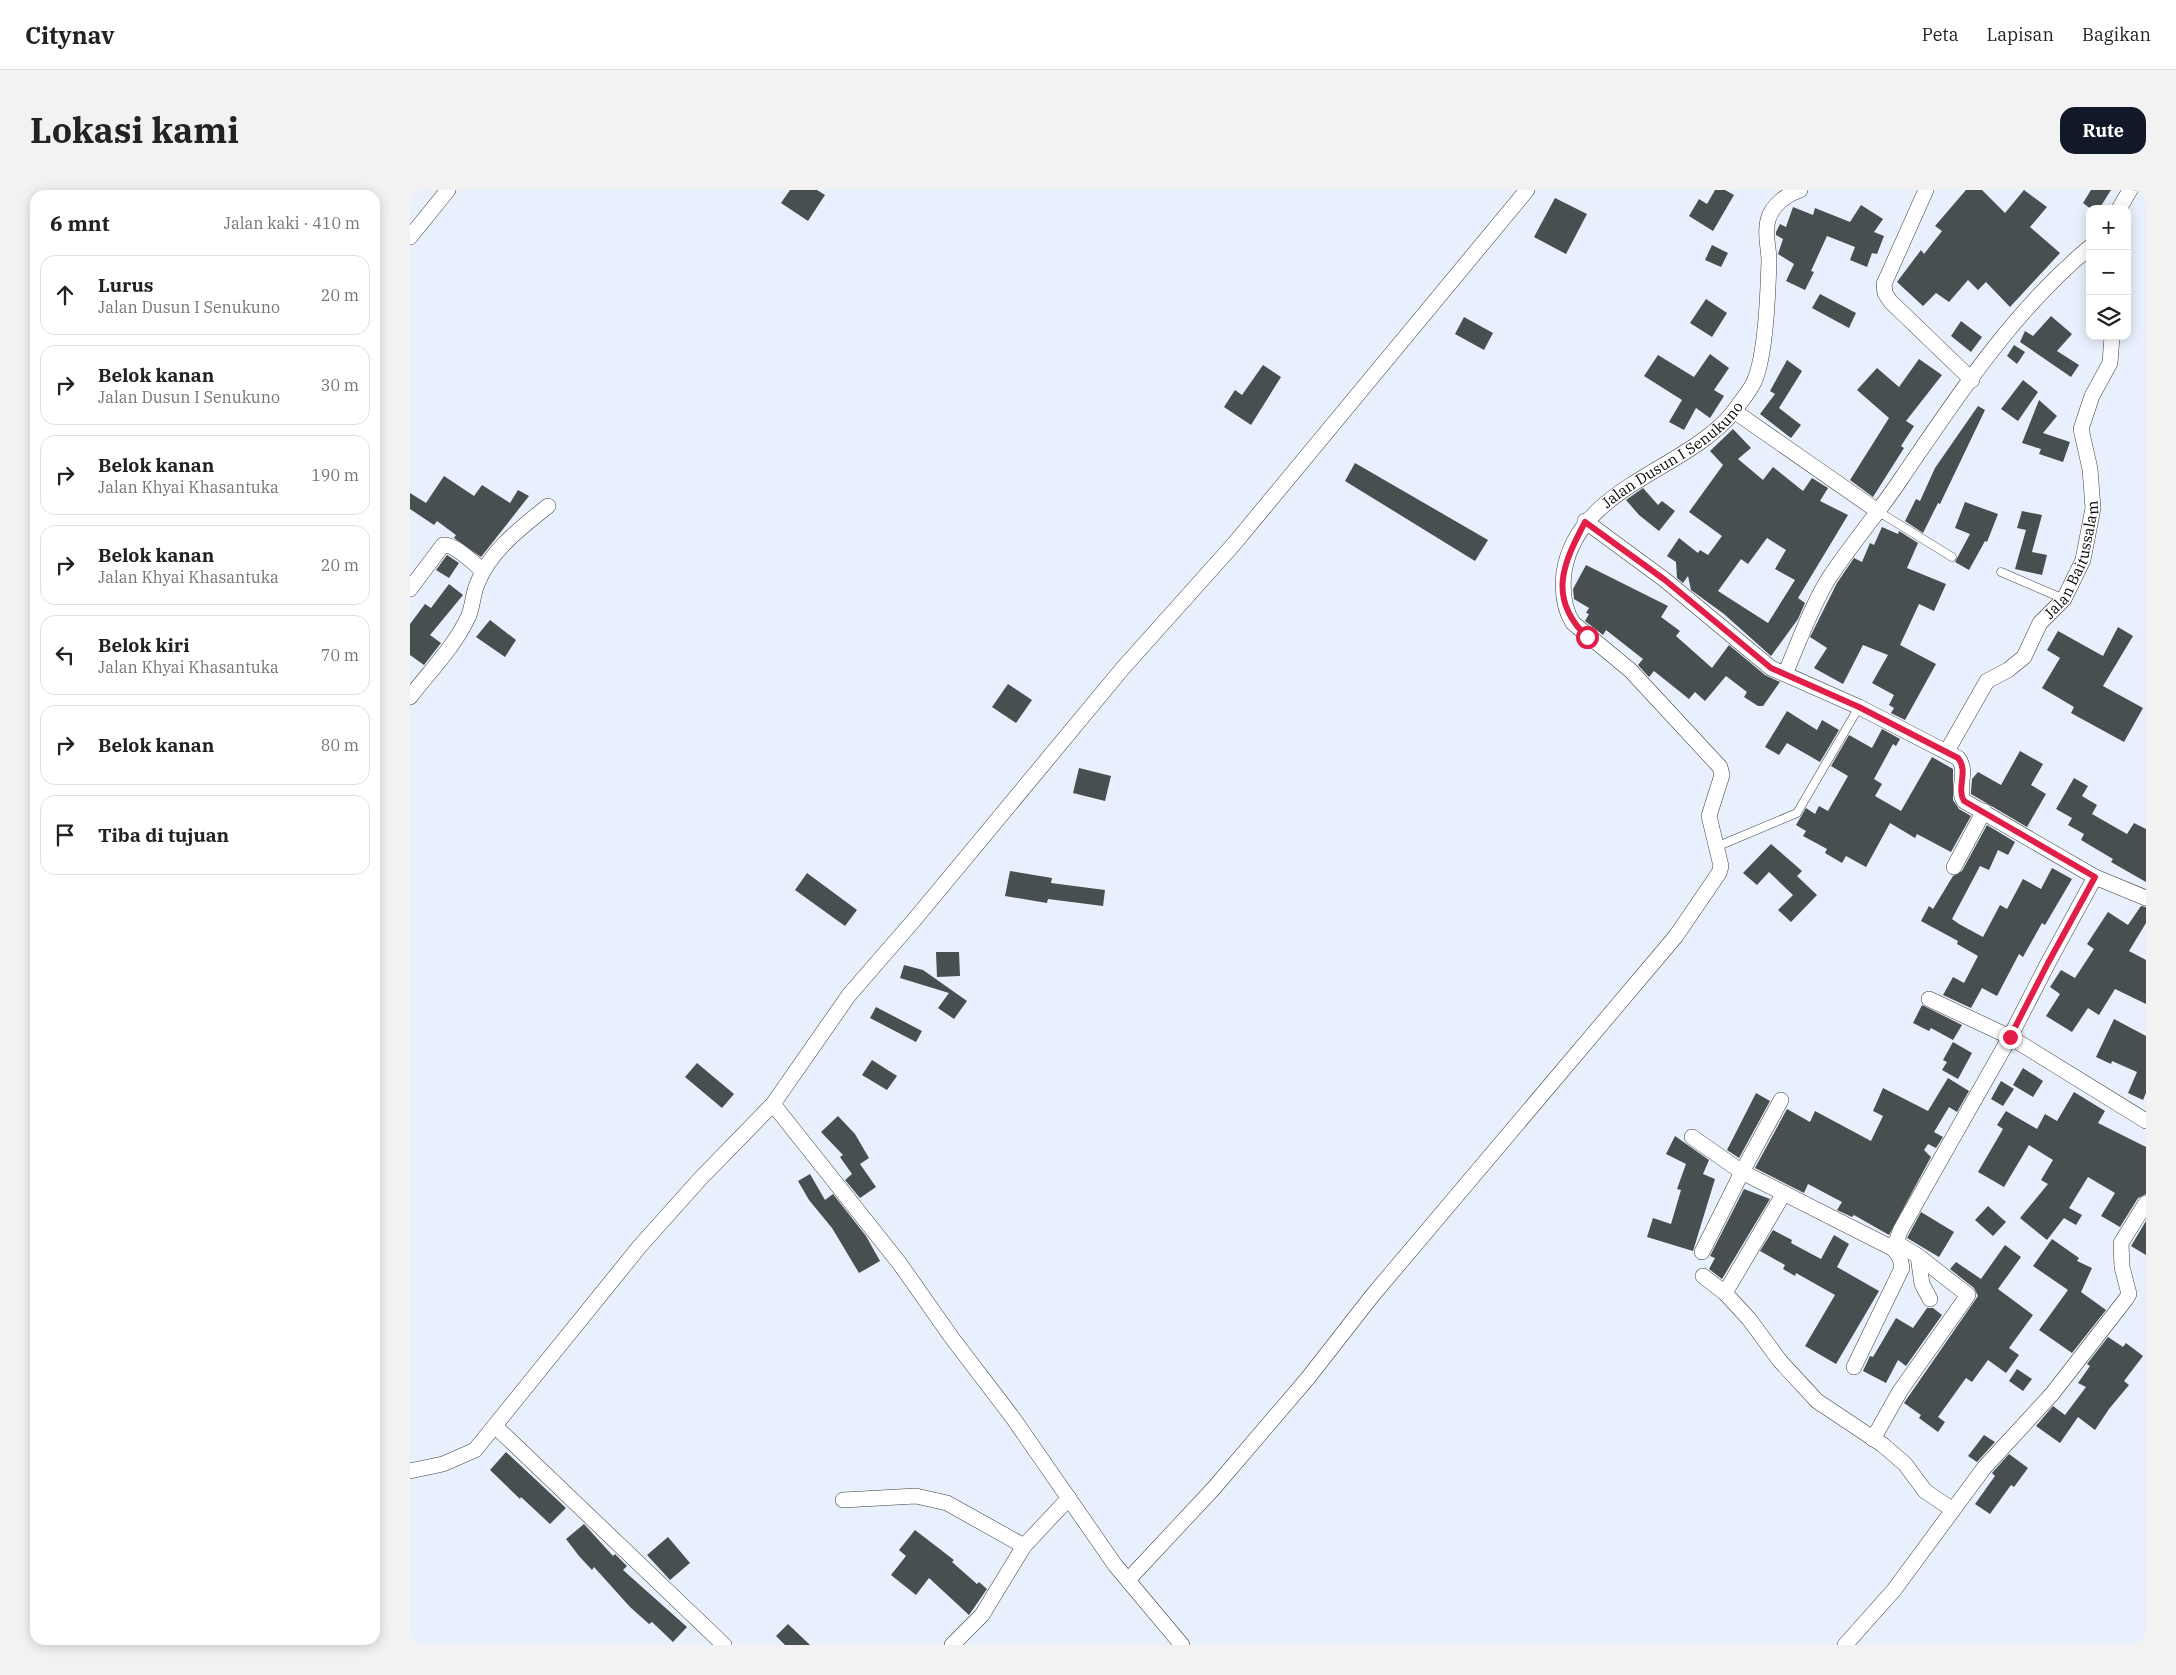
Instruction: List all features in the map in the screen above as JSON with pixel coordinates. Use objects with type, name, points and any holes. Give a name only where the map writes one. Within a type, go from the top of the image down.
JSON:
[{"type":"street","points":[[410,237],[448,190]]},
{"type":"street","points":[[410,1471],[443,1464],[475,1450],[640,1246],[700,1179],[773,1104],[850,995],[881,956],[915,918],[1123,668],[1234,544],[1527,190]]},
{"type":"street","name":"Jalan Dusun I Senukuno","points":[[1128,1580],[1214,1488],[1308,1378],[1372,1296],[1676,936],[1719,873],[1721,866],[1709,816],[1722,775],[1720,767],[1630,670],[1587,637],[1568,616],[1562,589],[1566,559],[1585,522],[1630,486],[1710,432],[1734,412],[1754,382],[1761,352],[1769,260],[1766,231],[1768,220],[1771,212],[1788,195],[1800,190]]},
{"type":"street","points":[[1926,190],[1884,284],[1885,293],[1972,380]]},
{"type":"street","points":[[2121,205],[2130,190]]},
{"type":"street","points":[[1785,674],[1829,578],[1879,512],[1936,427],[2008,331],[2070,264],[2086,250]]},
{"type":"street","name":"Jalan Baitussalam","points":[[1947,751],[1987,682],[2008,670],[2024,657],[2040,623],[2064,598],[2083,560],[2093,508],[2090,469],[2082,430],[2092,396],[2110,363],[2112,340]]},
{"type":"street","points":[[1734,412],[1879,512]]},
{"type":"street","points":[[410,697],[453,642],[469,615],[477,583],[483,571],[509,538],[548,506]]},
{"type":"street","points":[[1585,522],[1665,580],[1771,668],[1859,707],[1947,751],[1963,764],[1962,799],[2095,877],[2146,898]]},
{"type":"street","points":[[410,589],[443,545],[448,544],[483,571]]},
{"type":"street","points":[[1954,867],[1984,811]]},
{"type":"street","points":[[1854,1367],[1902,1268],[1895,1245],[2010,1037],[2095,877]]},
{"type":"street","points":[[1929,999],[2010,1037],[2146,1122]]},
{"type":"street","points":[[1702,1252],[1781,1100]]},
{"type":"street","points":[[773,1104],[900,1264],[1128,1580],[1182,1645]]},
{"type":"street","points":[[1692,1137],[1742,1172],[1918,1256],[1968,1295],[1900,1391],[1873,1439]]},
{"type":"street","points":[[1725,1294],[1784,1193]]},
{"type":"street","points":[[1845,1645],[1894,1590],[1984,1468],[2052,1394],[2129,1294],[2122,1267],[2121,1243],[2146,1203]]},
{"type":"street","points":[[1918,1256],[1922,1284],[1930,1299]]},
{"type":"street","points":[[1703,1276],[1725,1294],[1749,1319],[1800,1384],[1834,1414],[1873,1439],[1905,1464],[1925,1491],[1953,1510]]},
{"type":"street","points":[[495,1426],[724,1645]]},
{"type":"street","points":[[843,1500],[916,1496],[947,1503],[1024,1546]]},
{"type":"street","points":[[952,1645],[982,1615],[1024,1546],[1069,1498]]},
{"type":"lane","points":[[1879,512],[1952,557]]},
{"type":"lane","points":[[2001,572],[2064,598]]},
{"type":"lane","points":[[1716,847],[1797,813],[1859,707]]},
{"type":"building","points":[[790,190],[817,190],[825,195],[808,221],[781,203]]},
{"type":"building","points":[[1715,190],[1725,190],[1734,195],[1713,231],[1689,216],[1699,199],[1707,204]]},
{"type":"building","points":[[1966,190],[1982,190],[2005,213],[2024,190],[2047,207],[2030,227],[2060,253],[2010,307],[1986,282],[1978,290],[1968,280],[1949,302],[1936,293],[1923,306],[1897,282],[1921,250],[1924,254],[1942,231],[1935,226]]},
{"type":"building","points":[[2091,190],[2111,190],[2102,205],[2086,205],[2083,203]]},
{"type":"building","points":[[1555,198],[1587,214],[1566,254],[1534,237]]},
{"type":"building","points":[[1861,205],[1883,219],[1874,232],[1884,236],[1877,254],[1872,253],[1867,267],[1850,260],[1855,247],[1827,236],[1811,271],[1814,272],[1805,290],[1786,281],[1794,264],[1778,254],[1783,239],[1776,235],[1776,232],[1780,224],[1786,227],[1793,207],[1813,215],[1815,208],[1850,222]]},
{"type":"building","points":[[1712,245],[1728,253],[1721,267],[1705,260]]},
{"type":"building","points":[[1820,294],[1856,313],[1849,328],[1812,308]]},
{"type":"building","points":[[1706,299],[1727,313],[1712,337],[1690,323]]},
{"type":"building","points":[[2051,316],[2072,334],[2057,351],[2079,365],[2071,377],[2020,342],[2025,331],[2033,336]]},
{"type":"building","points":[[1464,317],[1493,333],[1484,350],[1455,334]]},
{"type":"building","points":[[1961,321],[1982,337],[1971,352],[1951,336]]},
{"type":"building","points":[[2014,345],[2025,352],[2017,364],[2007,356]]},
{"type":"building","points":[[1710,354],[1729,368],[1714,390],[1724,396],[1710,418],[1696,408],[1684,430],[1669,422],[1682,400],[1644,376],[1658,355],[1694,377]]},
{"type":"building","points":[[1919,359],[1942,375],[1906,421],[1914,426],[1901,446],[1904,448],[1873,497],[1850,480],[1889,418],[1857,390],[1877,368],[1899,387]]},
{"type":"building","points":[[1787,360],[1802,371],[1779,408],[1801,425],[1791,438],[1760,414],[1775,394],[1770,391]]},
{"type":"building","points":[[1263,365],[1281,377],[1251,425],[1224,407],[1235,390],[1242,395]]},
{"type":"building","points":[[2023,380],[2038,392],[2018,421],[2001,409]]},
{"type":"building","points":[[2039,400],[2057,416],[2043,433],[2070,442],[2063,462],[2039,454],[2041,449],[2022,443]]},
{"type":"building","points":[[1978,406],[1985,410],[1940,504],[1938,503],[1923,533],[1905,521],[1916,499],[1920,501],[1935,468]]},
{"type":"building","points":[[1733,429],[1751,448],[1738,459],[1763,480],[1773,467],[1803,491],[1812,478],[1828,488],[1820,501],[1848,515],[1798,598],[1805,603],[1798,619],[1771,656],[1724,614],[1691,590],[1688,576],[1683,583],[1677,578],[1676,562],[1667,556],[1679,538],[1698,553],[1700,550],[1708,555],[1722,536],[1689,512],[1723,465],[1710,451]],"holes":[[[1767,538],[1786,550],[1775,569],[1795,580],[1768,623],[1718,591],[1741,559],[1748,564]]]},
{"type":"building","points":[[1355,463],[1488,540],[1475,561],[1345,481]]},
{"type":"building","points":[[444,476],[474,496],[482,485],[510,503],[518,490],[529,496],[481,557],[454,538],[456,535],[437,521],[434,525],[410,509],[410,493],[426,503]]},
{"type":"building","points":[[1643,488],[1658,505],[1662,501],[1675,511],[1659,531],[1639,515],[1626,500]]},
{"type":"building","points":[[1965,502],[1998,514],[1987,542],[1985,541],[1969,570],[1955,562],[1970,534],[1955,528]]},
{"type":"building","points":[[2022,511],[2042,515],[2032,552],[2047,555],[2042,575],[2015,569],[2026,530],[2017,528]]},
{"type":"building","points":[[1882,527],[1898,534],[1899,531],[1918,543],[1907,568],[1946,584],[1934,611],[1919,604],[1900,645],[1936,664],[1905,720],[1891,713],[1894,708],[1889,705],[1894,695],[1872,683],[1888,655],[1863,645],[1843,684],[1814,668],[1827,648],[1810,637],[1837,583],[1854,558],[1862,562],[1870,543],[1874,545]]},
{"type":"building","points":[[447,555],[459,563],[449,578],[436,570]]},
{"type":"building","points":[[1586,565],[1668,606],[1661,617],[1680,631],[1676,636],[1712,668],[1729,645],[1765,675],[1780,682],[1763,706],[1758,706],[1744,697],[1747,692],[1726,676],[1705,701],[1695,692],[1689,699],[1654,671],[1649,677],[1638,665],[1643,659],[1606,630],[1603,635],[1585,621],[1589,614],[1586,613],[1589,608],[1574,599],[1573,589]]},
{"type":"building","points":[[449,584],[463,595],[430,635],[441,643],[424,665],[410,655],[410,624],[425,604],[431,608]]},
{"type":"building","points":[[490,620],[516,640],[505,657],[476,637]]},
{"type":"building","points":[[2118,627],[2133,636],[2103,686],[2143,708],[2124,742],[2071,713],[2074,707],[2042,688],[2060,658],[2047,650],[2058,631],[2103,656]]},
{"type":"building","points":[[1008,684],[1032,700],[1016,723],[992,707]]},
{"type":"building","points":[[1787,711],[1817,730],[1822,720],[1839,730],[1820,762],[1787,743],[1779,755],[1765,747]]},
{"type":"building","points":[[1882,729],[1900,739],[1896,746],[1893,744],[1874,779],[1882,784],[1875,796],[1901,811],[1932,757],[1953,769],[1953,800],[1959,809],[1971,816],[1951,852],[1917,834],[1915,838],[1890,823],[1866,867],[1846,856],[1842,863],[1825,853],[1827,849],[1803,836],[1806,831],[1796,825],[1806,808],[1815,814],[1819,806],[1828,811],[1848,776],[1831,766],[1849,735],[1872,748]]},
{"type":"building","points":[[2020,751],[2043,764],[2031,785],[2046,794],[2027,827],[1971,794],[1972,779],[1978,772],[2001,785]]},
{"type":"building","points":[[1079,768],[1111,776],[1105,801],[1073,793]]},
{"type":"building","points":[[2074,778],[2088,786],[2082,796],[2097,805],[2092,814],[2127,834],[2134,823],[2146,829],[2146,882],[2111,862],[2113,859],[2081,840],[2084,834],[2068,825],[2072,818],[2056,809]]},
{"type":"building","points":[[1987,825],[2015,842],[2008,855],[1998,850],[1989,870],[1980,866],[1952,919],[1959,924],[1983,937],[2000,905],[2007,909],[2023,879],[2041,889],[2052,868],[2072,879],[2045,925],[2042,923],[2023,957],[2019,954],[1997,996],[1982,988],[1971,1008],[1943,995],[1953,977],[1964,983],[1978,956],[1957,944],[1958,941],[1921,921],[1929,906],[1933,909],[1953,876],[1962,871]]},
{"type":"building","points":[[1771,844],[1802,871],[1797,876],[1817,895],[1791,922],[1778,910],[1793,895],[1769,872],[1757,885],[1743,873]]},
{"type":"building","points":[[1010,871],[1052,878],[1051,883],[1105,890],[1103,906],[1048,899],[1047,903],[1005,896]]},
{"type":"building","points":[[807,873],[857,910],[845,926],[795,890]]},
{"type":"building","points":[[2141,906],[2146,907],[2146,923],[2129,951],[2146,960],[2146,1004],[2115,989],[2099,1015],[2088,1008],[2072,1032],[2046,1016],[2060,994],[2050,987],[2061,970],[2075,978],[2094,949],[2087,944],[2108,912],[2128,925]]},
{"type":"building","points":[[936,952],[959,952],[960,976],[937,977]]},
{"type":"building","points":[[904,965],[923,970],[967,1001],[954,1019],[938,1008],[949,993],[900,978]]},
{"type":"building","points":[[1922,1005],[1962,1025],[1953,1040],[1931,1028],[1929,1031],[1913,1023]]},
{"type":"building","points":[[876,1007],[922,1031],[916,1042],[870,1018]]},
{"type":"building","points":[[2114,1019],[2146,1036],[2146,1093],[2143,1100],[2128,1093],[2137,1072],[2112,1061],[2111,1064],[2096,1057]]},
{"type":"building","points":[[1953,1042],[1972,1053],[1958,1079],[1942,1070],[1947,1062],[1943,1060]]},
{"type":"building","points":[[872,1060],[897,1076],[887,1090],[862,1075]]},
{"type":"building","points":[[697,1063],[734,1094],[722,1108],[685,1077]]},
{"type":"building","points":[[2023,1068],[2043,1081],[2033,1097],[2013,1085]]},
{"type":"building","points":[[1948,1078],[1969,1091],[1957,1112],[1949,1107],[1934,1132],[1943,1137],[1936,1148],[1928,1144],[1924,1150],[1931,1157],[1889,1235],[1854,1215],[1852,1217],[1837,1210],[1842,1202],[1808,1184],[1804,1193],[1755,1168],[1787,1109],[1810,1122],[1815,1111],[1871,1141],[1883,1116],[1873,1111],[1883,1088],[1928,1111]]},
{"type":"building","points":[[2001,1081],[2014,1089],[2003,1106],[1991,1099]]},
{"type":"building","points":[[2074,1092],[2105,1111],[2098,1123],[2146,1147],[2146,1194],[2138,1198],[2120,1227],[2101,1216],[2115,1193],[2088,1177],[2069,1208],[2082,1215],[2076,1225],[2064,1218],[2047,1240],[2020,1218],[2048,1184],[2041,1180],[2053,1160],[2029,1145],[2004,1187],[1978,1172],[2003,1129],[1997,1125],[2006,1111],[2037,1129],[2045,1114],[2057,1121]]},
{"type":"building","points":[[1756,1093],[1770,1101],[1739,1158],[1727,1150]]},
{"type":"building","points":[[838,1116],[855,1134],[869,1158],[860,1164],[876,1187],[860,1198],[845,1180],[852,1174],[840,1157],[843,1155],[821,1132]]},
{"type":"building","points":[[1675,1136],[1709,1160],[1703,1174],[1715,1179],[1693,1251],[1647,1237],[1653,1218],[1671,1224],[1681,1190],[1677,1189],[1686,1164],[1666,1154]]},
{"type":"building","points":[[810,1174],[825,1200],[833,1194],[866,1236],[880,1261],[859,1273],[832,1228],[809,1200],[798,1181]]},
{"type":"building","points":[[1744,1189],[1770,1199],[1722,1279],[1709,1269],[1715,1258],[1710,1256]]},
{"type":"building","points":[[1988,1206],[2006,1222],[1993,1236],[1975,1220]]},
{"type":"building","points":[[1921,1212],[1954,1232],[1939,1257],[1907,1238]]},
{"type":"building","points":[[2146,1221],[2146,1255],[2131,1246]]},
{"type":"building","points":[[1773,1230],[1792,1240],[1791,1243],[1821,1259],[1834,1235],[1849,1244],[1837,1267],[1879,1291],[1836,1364],[1805,1346],[1835,1295],[1796,1273],[1795,1276],[1783,1269],[1785,1265],[1760,1251]]},
{"type":"building","points":[[2052,1239],[2079,1258],[2077,1261],[2092,1268],[2081,1292],[2106,1310],[2072,1353],[2039,1330],[2068,1290],[2033,1266]]},
{"type":"building","points":[[2005,1245],[2021,1257],[1998,1289],[2033,1315],[2009,1348],[2019,1355],[2006,1373],[1988,1360],[1972,1382],[1966,1378],[1938,1417],[1945,1422],[1938,1432],[1919,1418],[1921,1415],[1904,1403],[1978,1296],[1974,1288],[1950,1269],[1956,1262],[1981,1279]]},
{"type":"building","points":[[1927,1308],[1933,1308],[1942,1315],[1906,1366],[1898,1360],[1886,1383],[1863,1371],[1870,1356],[1873,1357],[1896,1318],[1913,1328]]},
{"type":"building","points":[[2108,1337],[2123,1347],[2126,1343],[2143,1356],[2124,1381],[2129,1385],[2095,1430],[2078,1417],[2060,1443],[2036,1426],[2053,1406],[2065,1415],[2086,1387],[2078,1383],[2090,1366],[2087,1364]]},
{"type":"building","points":[[2017,1369],[2032,1379],[2023,1391],[2009,1381]]},
{"type":"building","points":[[1984,1435],[1995,1442],[1977,1462],[1968,1456]]},
{"type":"building","points":[[506,1452],[566,1508],[550,1524],[490,1470]]},
{"type":"building","points":[[2009,1454],[2028,1468],[2014,1487],[2011,1485],[1990,1514],[1975,1504],[1995,1476],[1992,1473]]},
{"type":"building","points":[[584,1524],[613,1556],[615,1554],[627,1566],[623,1570],[687,1627],[673,1642],[652,1622],[649,1624],[630,1607],[594,1567],[592,1570],[566,1539]]},
{"type":"building","points":[[915,1530],[954,1560],[952,1562],[977,1584],[979,1582],[987,1589],[969,1615],[929,1578],[916,1595],[891,1575],[906,1556],[899,1550]]},
{"type":"building","points":[[668,1537],[690,1563],[670,1580],[647,1555]]},
{"type":"building","points":[[788,1624],[810,1645],[785,1645],[776,1636]]},
{"type":"route","points":[[1587,637],[1568,616],[1562,589],[1566,559],[1585,522],[1665,580],[1771,668],[1859,707],[1958,758],[1964,768],[1962,796],[1964,801],[2035,840],[2095,877],[2010,1037]]}]
